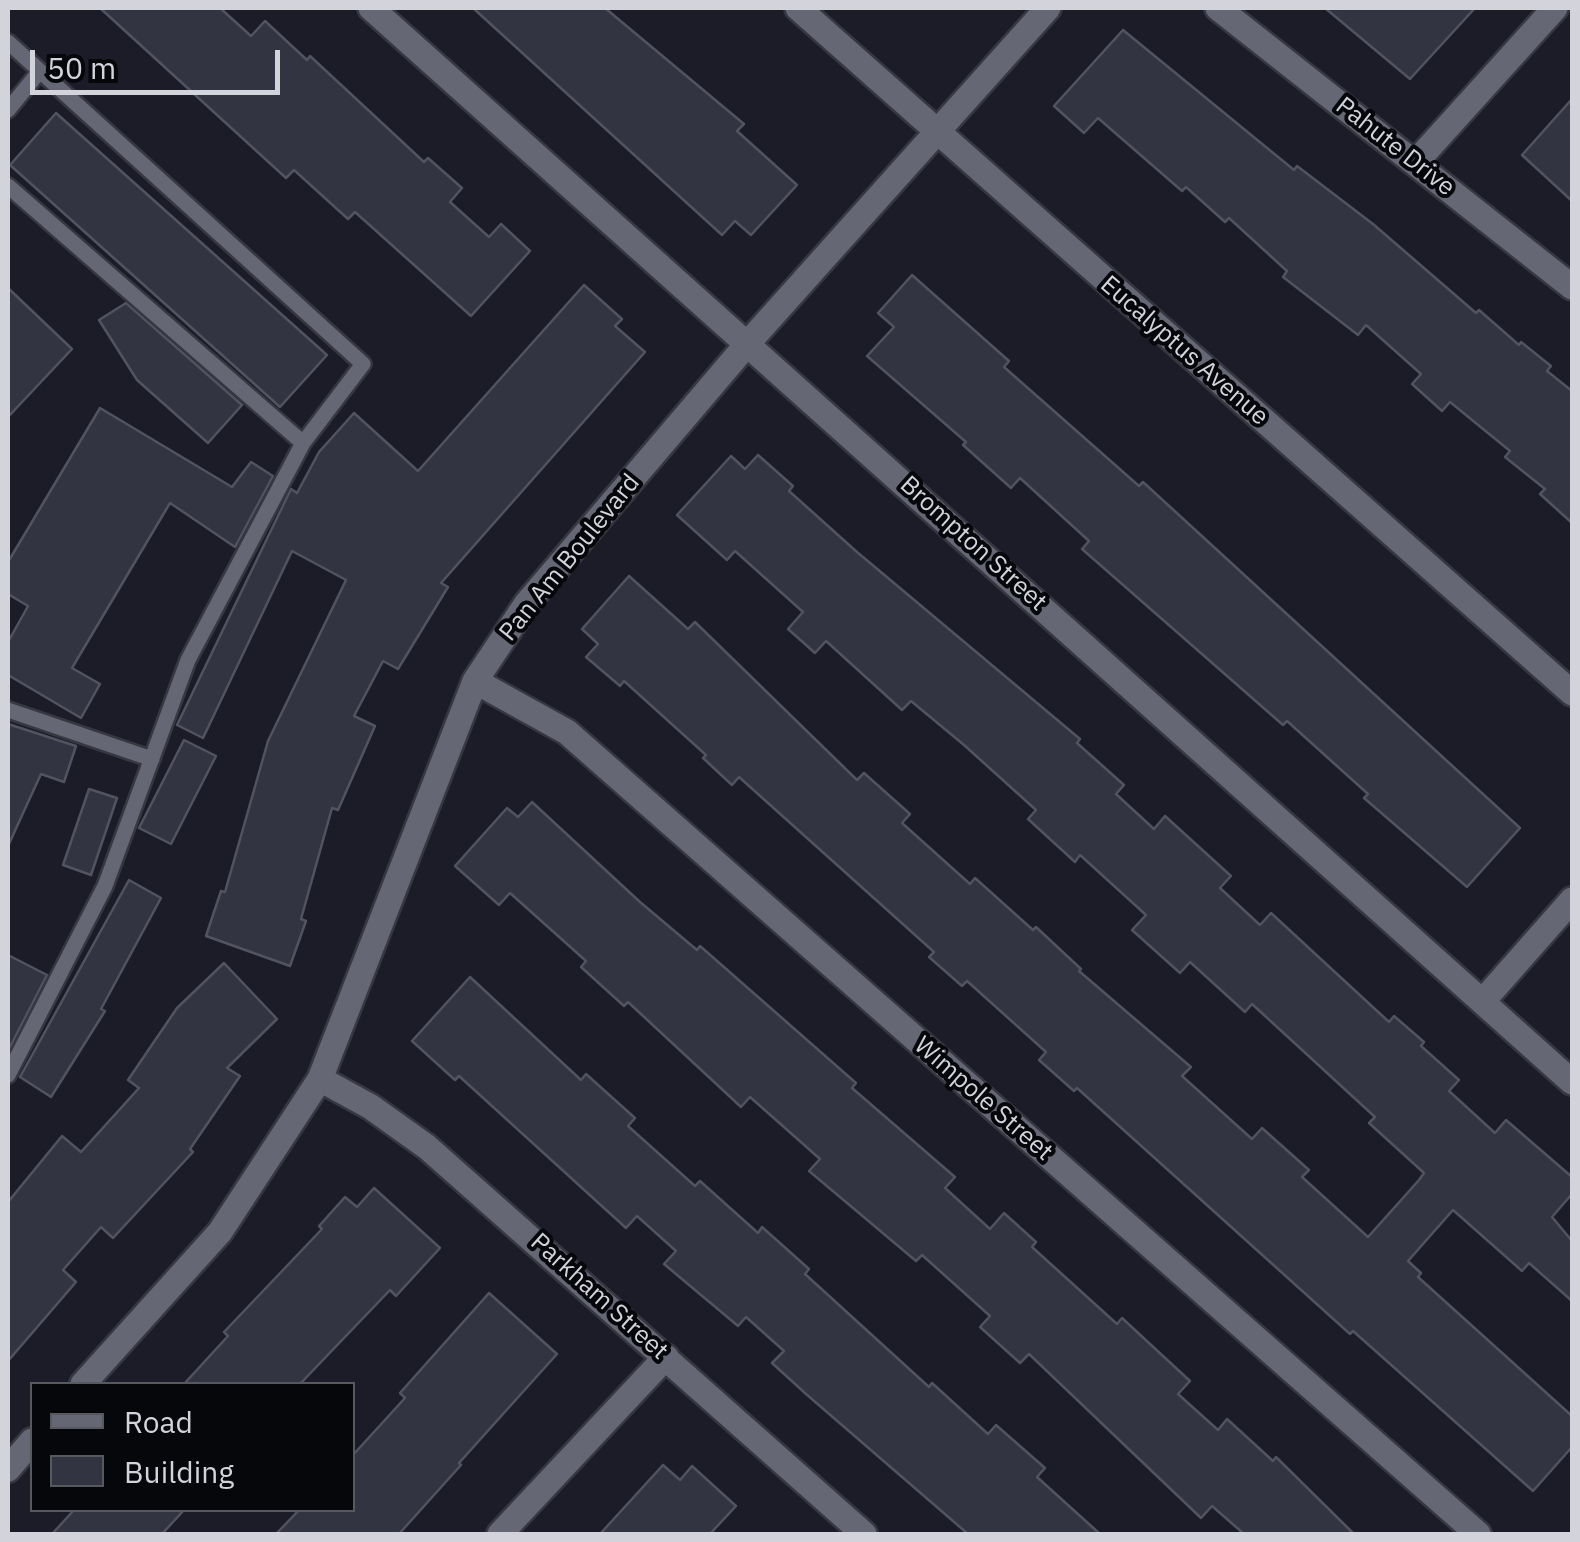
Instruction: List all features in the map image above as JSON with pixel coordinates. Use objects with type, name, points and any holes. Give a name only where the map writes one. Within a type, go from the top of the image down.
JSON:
[{"type":"street","name":"Brompton Street","points":[[372,8],[1572,1082]]},
{"type":"street","name":"Eucalyptus Avenue","points":[[798,8],[1572,693]]},
{"type":"street","name":"Pan Am Boulevard","points":[[85,1382],[220,1232],[320,1079],[476,682],[527,603],[748,343],[1048,8]]},
{"type":"street","name":"Pahute Drive","points":[[1218,8],[1572,287]]},
{"type":"street","points":[[1415,163],[1556,8]]},
{"type":"street","name":"Wimpole Street","points":[[476,682],[567,732],[1478,1534]]},
{"type":"street","points":[[1483,1001],[1572,900]]},
{"type":"street","name":"Parkham Street","points":[[320,1079],[371,1107],[427,1147],[864,1534]]},
{"type":"street","points":[[500,1534],[666,1356]]},
{"type":"street","points":[[8,1469],[30,1443]]},
{"type":"lane","points":[[8,42],[364,364],[303,443],[188,660],[106,886],[8,1075]]},
{"type":"lane","points":[[8,110],[39,72]]},
{"type":"lane","points":[[8,186],[303,443]]},
{"type":"lane","points":[[8,710],[152,759]]},
{"type":"building","points":[[100,8],[220,8],[251,36],[265,21],[307,60],[310,56],[424,162],[428,158],[462,188],[450,202],[489,237],[501,224],[530,251],[471,316],[355,212],[348,219],[294,170],[286,178]]},
{"type":"building","points":[[473,8],[605,8],[744,124],[737,131],[797,185],[751,235],[735,221],[722,235]]},
{"type":"building","points":[[1325,8],[1475,8],[1410,79]]},
{"type":"building","points":[[1123,30],[1294,170],[1297,166],[1373,224],[1476,313],[1479,310],[1519,345],[1521,342],[1551,366],[1547,371],[1572,391],[1572,523],[1540,494],[1545,489],[1505,457],[1510,451],[1450,402],[1442,411],[1412,384],[1421,374],[1366,325],[1358,335],[1283,277],[1287,271],[1229,218],[1225,222],[1186,187],[1182,191],[1098,118],[1084,133],[1054,106]]},
{"type":"building","points":[[1572,99],[1572,201],[1522,155]]},
{"type":"building","points":[[56,113],[327,355],[280,407],[10,165]]},
{"type":"building","points":[[912,275],[1009,361],[1004,367],[1139,486],[1143,482],[1520,828],[1467,887],[1364,798],[1368,794],[1287,721],[1283,725],[1082,549],[1089,541],[1020,478],[1011,488],[963,445],[966,442],[867,356],[894,327],[878,313]]},
{"type":"building","points":[[584,285],[622,319],[615,326],[645,352],[441,583],[448,587],[398,669],[383,661],[354,716],[375,726],[338,810],[332,808],[301,919],[306,921],[290,966],[206,936],[221,891],[225,892],[268,741],[346,580],[292,551],[203,738],[177,725],[291,489],[297,493],[319,452],[354,413],[418,471]]},
{"type":"building","points":[[8,288],[72,349],[8,417]]},
{"type":"building","points":[[126,303],[242,405],[208,443],[137,380],[99,320]]},
{"type":"building","points":[[100,408],[232,487],[251,462],[273,476],[235,547],[170,503],[72,668],[100,684],[81,718],[8,675],[8,642],[28,606],[8,594],[8,562]]},
{"type":"building","points":[[758,455],[793,486],[789,491],[857,552],[1080,739],[1077,743],[1124,785],[1116,794],[1154,829],[1165,816],[1231,876],[1220,888],[1260,925],[1271,913],[1389,1022],[1394,1016],[1424,1042],[1421,1046],[1459,1080],[1449,1091],[1495,1133],[1506,1120],[1572,1177],[1572,1194],[1552,1217],[1572,1241],[1572,1301],[1529,1263],[1522,1271],[1453,1210],[1408,1261],[1421,1273],[1418,1277],[1572,1416],[1572,1447],[1533,1491],[1353,1331],[1350,1334],[1077,1088],[1074,1091],[1039,1060],[1046,1052],[967,981],[962,986],[929,957],[934,952],[739,777],[732,785],[703,758],[706,755],[624,681],[620,686],[586,657],[598,644],[582,629],[629,576],[688,629],[695,622],[857,780],[864,773],[910,814],[902,823],[970,884],[975,878],[1033,930],[1036,927],[1079,971],[1191,1067],[1182,1076],[1252,1139],[1262,1128],[1309,1170],[1302,1177],[1368,1237],[1419,1180],[1424,1173],[1369,1123],[1375,1117],[1252,1004],[1245,1012],[1190,962],[1180,973],[1132,930],[1146,915],[1080,855],[1075,862],[1028,819],[1036,810],[964,745],[911,701],[902,710],[826,641],[815,653],[788,629],[803,612],[735,551],[727,560],[677,515],[731,456],[745,469]]},
{"type":"building","points":[[8,724],[76,746],[64,782],[41,774],[8,846]]},
{"type":"building","points":[[184,740],[216,756],[171,844],[139,828]]},
{"type":"building","points":[[89,789],[117,798],[91,875],[63,865]]},
{"type":"building","points":[[532,802],[640,902],[697,950],[700,946],[856,1083],[852,1088],[955,1177],[945,1188],[990,1229],[1004,1213],[1036,1242],[1032,1247],[1117,1324],[1122,1318],[1190,1381],[1178,1394],[1218,1430],[1227,1419],[1273,1461],[1276,1457],[1354,1534],[1244,1534],[1212,1506],[1201,1518],[1029,1354],[1020,1363],[980,1327],[990,1316],[922,1255],[916,1261],[809,1171],[820,1159],[750,1097],[741,1107],[628,1002],[624,1006],[581,967],[586,961],[510,893],[499,905],[455,866],[507,808],[518,817]]},
{"type":"building","points":[[129,880],[161,898],[101,1009],[105,1011],[51,1097],[20,1077]]},
{"type":"building","points":[[8,955],[47,975],[8,1051]]},
{"type":"building","points":[[224,963],[277,1019],[227,1068],[240,1076],[190,1149],[193,1152],[113,1238],[101,1227],[63,1270],[76,1282],[8,1361],[8,1202],[62,1136],[81,1152],[139,1088],[128,1080],[177,1008]]},
{"type":"building","points":[[470,977],[581,1080],[586,1074],[635,1118],[628,1126],[695,1186],[700,1181],[758,1233],[762,1227],[809,1269],[805,1274],[929,1387],[932,1383],[988,1434],[996,1425],[1045,1468],[1037,1477],[1100,1534],[968,1534],[806,1394],[772,1363],[784,1351],[746,1317],[738,1326],[664,1264],[676,1251],[637,1216],[626,1228],[459,1076],[455,1080],[412,1041]]},
{"type":"building","points":[[374,1188],[440,1248],[396,1296],[390,1290],[302,1382],[186,1382],[228,1336],[224,1332],[322,1229],[319,1226],[345,1197],[357,1207]]},
{"type":"building","points":[[489,1293],[557,1354],[399,1534],[276,1534],[297,1512],[355,1512],[355,1453],[405,1398],[400,1393]]},
{"type":"building","points":[[663,1465],[680,1480],[692,1466],[736,1506],[710,1534],[600,1534]]},
{"type":"building","points":[[72,1512],[182,1512],[162,1534],[52,1534]]}]
